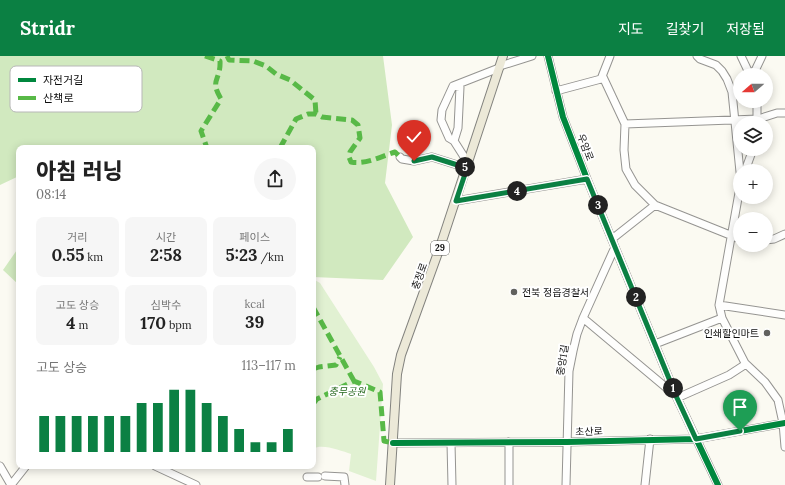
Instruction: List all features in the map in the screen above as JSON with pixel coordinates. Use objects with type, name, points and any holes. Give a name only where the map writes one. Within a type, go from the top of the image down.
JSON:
[{"type":"main road","name":"충정로","points":[[390,485],[397,374],[401,355],[456,201],[503,56]]},
{"type":"street","points":[[468,165],[454,141],[449,138],[441,120],[442,110],[453,86],[499,67],[532,56]]},
{"type":"street","name":"우암로","points":[[548,56],[563,117],[587,179],[677,397],[718,485]]},
{"type":"street","points":[[556,91],[602,79],[610,56]]},
{"type":"street","points":[[697,56],[700,59],[716,65],[727,79],[732,92],[735,116]]},
{"type":"street","points":[[741,56],[748,68]]},
{"type":"street","points":[[756,68],[762,56]]},
{"type":"street","points":[[603,77],[624,124],[626,169],[635,185],[655,205],[732,236]]},
{"type":"street","points":[[453,86],[460,87],[458,128],[454,141]]},
{"type":"street","points":[[770,116],[777,113],[785,113]]},
{"type":"street","points":[[624,124],[733,120]]},
{"type":"street","points":[[400,157],[402,159],[414,161],[432,157],[468,165]]},
{"type":"street","points":[[456,201],[587,179]]},
{"type":"street","points":[[737,204],[719,305],[722,318],[746,364],[765,382],[778,400],[784,423],[785,447]]},
{"type":"street","points":[[612,239],[655,205]]},
{"type":"street","points":[[773,239],[785,232]]},
{"type":"street","name":"중앙1길","points":[[566,485],[569,371],[577,334],[615,247]]},
{"type":"street","points":[[719,305],[785,315]]},
{"type":"street","points":[[583,318],[677,397],[729,375],[746,364]]},
{"type":"street","points":[[655,344],[722,318]]},
{"type":"street","name":"초산로","points":[[393,443],[567,442],[696,439],[784,423]]},
{"type":"street","points":[[645,485],[650,439]]},
{"type":"street","points":[[509,442],[509,485]]},
{"type":"street","points":[[451,443],[452,485]]},
{"type":"street","points":[[0,466],[11,485],[24,469]]},
{"type":"street","points":[[161,469],[196,485]]},
{"type":"street","points":[[307,477],[344,477],[345,485]]},
{"type":"green space","points":[[0,56],[383,56],[392,125],[385,183],[413,237],[383,280],[316,277],[316,145],[16,145],[16,177],[0,185]]},
{"type":"green space","points":[[16,251],[16,282],[3,270]]},
{"type":"green space","name":"충무공원","points":[[316,281],[320,283],[374,367],[383,384],[376,481],[349,471],[351,454],[326,447],[317,447]]},
{"type":"marked path","points":[[205,56],[220,61],[216,87],[221,99],[201,131],[206,145]]},
{"type":"marked path","points":[[227,56],[229,60],[253,61],[266,66],[276,74],[290,80],[315,100],[316,114]]},
{"type":"marked path","points":[[282,145],[296,119],[308,114],[316,114],[322,117],[352,120],[358,125],[360,138],[350,152],[349,157],[351,162],[356,163],[368,161],[395,152],[400,157]]},
{"type":"marked path","points":[[316,312],[354,381]]},
{"type":"marked path","points":[[316,368],[336,365],[340,357]]},
{"type":"marked path","points":[[316,400],[354,381],[380,392],[384,441],[393,443]]},
{"type":"cycle path","points":[[548,56],[563,117],[587,179],[677,398],[718,485]]},
{"type":"cycle path","points":[[393,443],[567,442],[696,439],[785,423]]},
{"type":"place","name":"전북 정읍경찰서","points":[[514,292]]},
{"type":"place","name":"인쇄할인마트","points":[[767,333]]},
{"type":"route","points":[[414,161],[432,157],[467,168],[456,201],[587,179],[677,398],[696,439],[740,431]]}]
